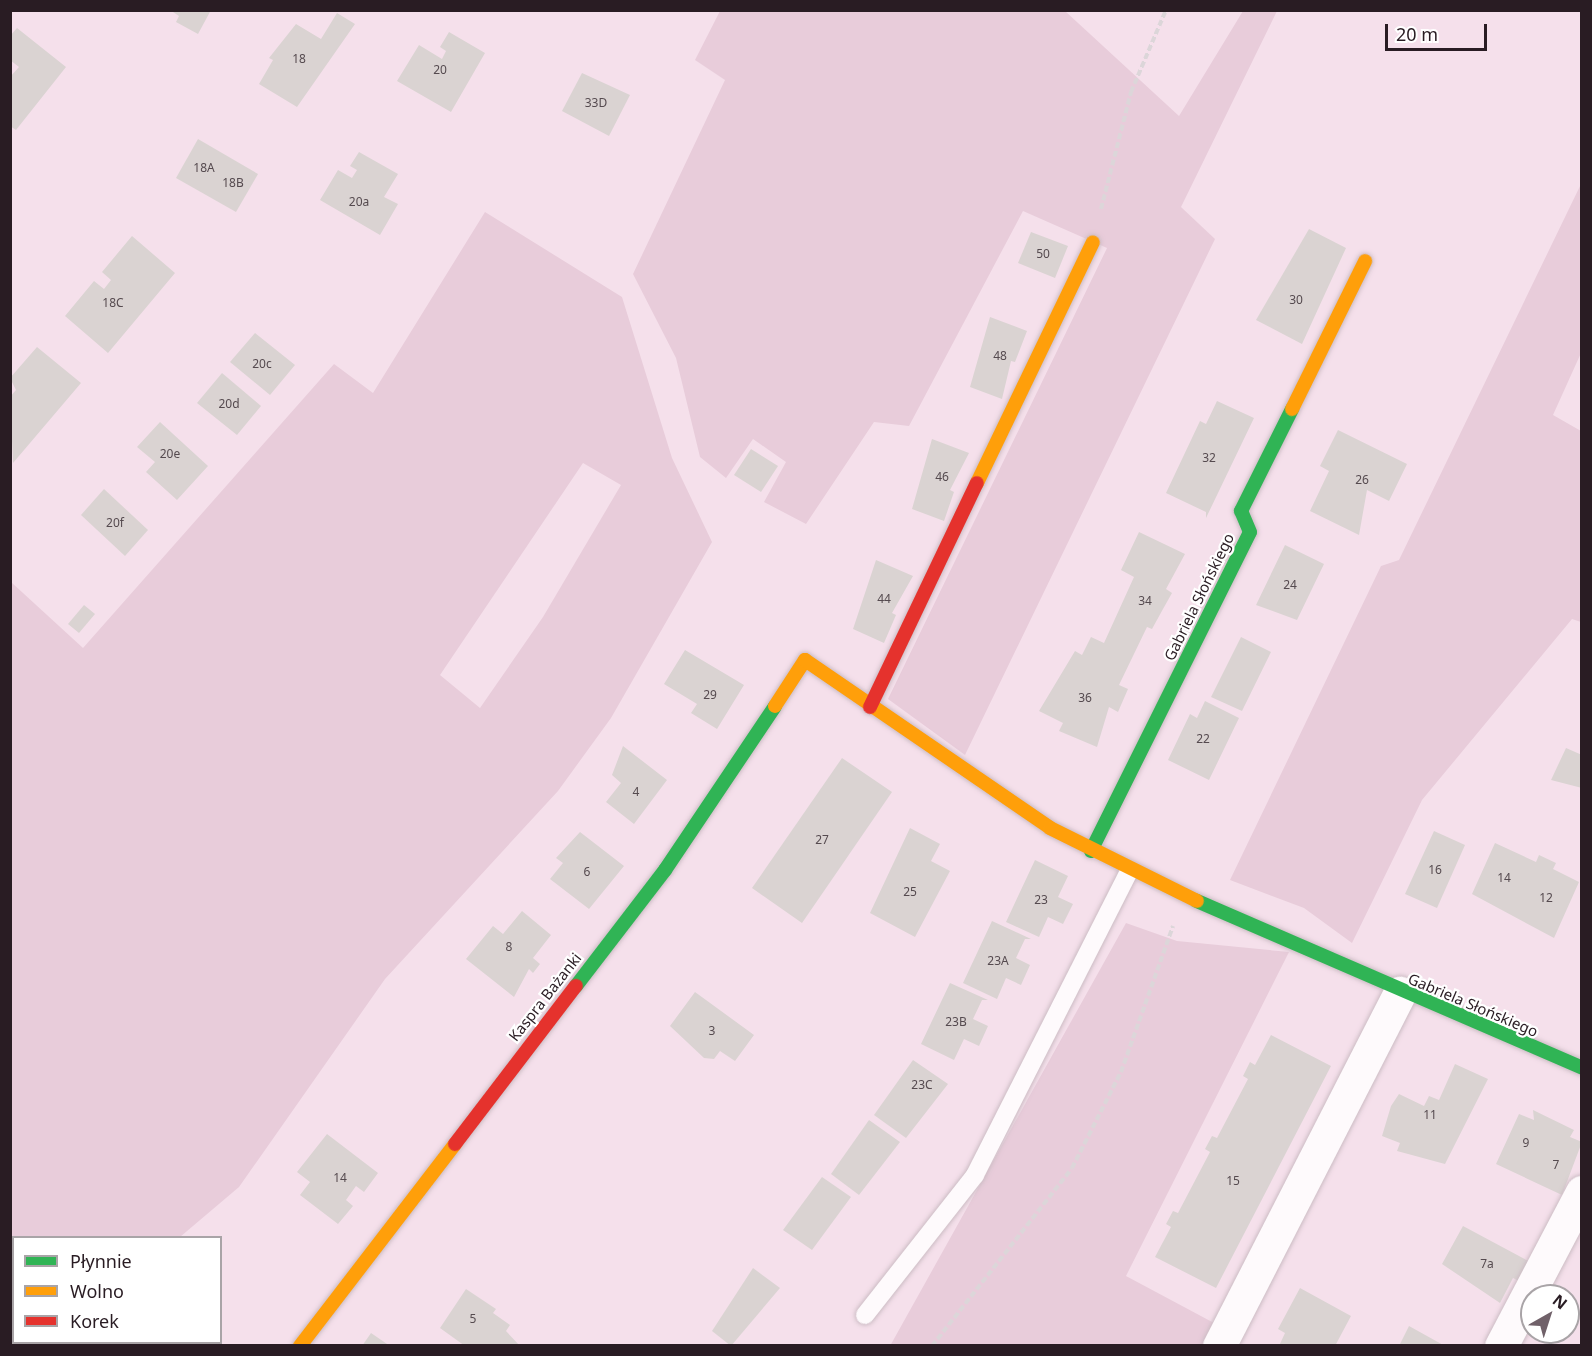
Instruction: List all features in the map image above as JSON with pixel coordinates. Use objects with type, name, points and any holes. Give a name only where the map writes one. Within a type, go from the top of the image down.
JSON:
[{"type":"street","points":[[870,707],[1093,242]]},
{"type":"street","name":"Gabriela Słońskiego","points":[[1091,851],[1250,532],[1241,511],[1365,261]]},
{"type":"street","name":"Gabriela Słońskiego","points":[[805,660],[870,707],[1091,851],[1129,872],[1400,993],[1581,1068]]},
{"type":"street","name":"Kaspra Bażanki","points":[[300,1346],[665,870],[805,660]]},
{"type":"street","points":[[1219,1346],[1400,993]]},
{"type":"street","points":[[1501,1346],[1581,1192]]},
{"type":"lane","points":[[865,1315],[975,1175],[1129,872]]},
{"type":"path","points":[[1093,242],[1131,92],[1166,10]]},
{"type":"path","points":[[932,1346],[1072,1168],[1121,1072],[1182,897]]},
{"type":"shaded area","points":[[720,11],[1065,11],[1179,116],[1243,11],[1277,11],[1181,207],[1215,239],[965,755],[888,699],[1107,248],[1023,211],[909,426],[874,422],[806,524],[764,502],[786,462],[753,439],[726,478],[700,457],[676,358],[633,274],[725,80],[695,60]]},
{"type":"shaded area","points":[[1581,184],[1581,353],[1553,415],[1581,431],[1581,622],[1572,619],[1422,800],[1352,943],[1304,908],[1230,880],[1381,566],[1399,560]]},
{"type":"shaded area","points":[[485,212],[622,297],[672,458],[712,542],[611,718],[558,791],[385,979],[239,1187],[181,1236],[12,1236],[12,1344],[108,1345],[11,1345],[11,582],[83,648],[334,364],[373,393]],"holes":[[[583,463],[621,485],[543,617],[480,708],[440,675]]]},
{"type":"shaded area","points":[[1126,923],[1177,941],[1289,952],[1126,1276],[1214,1323],[1202,1345],[890,1346]]},
{"type":"building","points":[[170,10],[211,10],[198,34],[176,22],[179,16]]},
{"type":"building","points":[[337,13],[355,24],[297,107],[259,84],[273,60],[269,58],[296,24],[321,39]]},
{"type":"building","points":[[17,28],[66,67],[16,130],[10,126],[10,77],[19,67],[10,60],[10,36]]},
{"type":"building","points":[[449,32],[485,53],[451,112],[397,81],[419,45],[442,59],[446,51],[440,47]]},
{"type":"building","points":[[582,73],[630,95],[609,136],[562,111]]},
{"type":"building","points":[[198,139],[258,174],[236,212],[176,178]]},
{"type":"building","points":[[359,152],[398,174],[384,197],[398,204],[380,235],[320,200],[338,170],[352,178],[357,170],[350,166]]},
{"type":"building","points":[[1309,229],[1346,248],[1302,344],[1256,320]]},
{"type":"building","points":[[1031,232],[1068,246],[1055,278],[1018,263]]},
{"type":"building","points":[[132,236],[175,273],[108,353],[65,316],[94,281],[104,289],[111,280],[102,272]]},
{"type":"building","points":[[990,317],[1027,331],[1015,362],[1011,361],[1002,399],[970,387]]},
{"type":"building","points":[[255,333],[295,365],[270,395],[230,362]]},
{"type":"building","points":[[37,347],[81,383],[13,463],[10,397],[16,390],[10,378]]},
{"type":"building","points":[[222,373],[261,406],[237,435],[197,403]]},
{"type":"building","points":[[1217,401],[1254,418],[1206,518],[1206,512],[1166,493],[1200,421],[1206,424]]},
{"type":"building","points":[[160,422],[208,466],[177,500],[146,472],[155,462],[137,447]]},
{"type":"building","points":[[1338,430],[1407,464],[1389,501],[1367,490],[1359,535],[1310,511],[1329,471],[1320,466]]},
{"type":"building","points":[[932,439],[969,453],[950,490],[954,492],[944,521],[912,509]]},
{"type":"building","points":[[751,449],[778,466],[761,492],[734,475]]},
{"type":"building","points":[[104,489],[148,530],[125,556],[81,515]]},
{"type":"building","points":[[1139,532],[1185,554],[1166,589],[1172,593],[1152,629],[1147,627],[1119,685],[1128,689],[1118,712],[1109,707],[1097,747],[1059,731],[1063,723],[1039,711],[1075,651],[1082,655],[1091,637],[1104,643],[1134,577],[1121,570]]},
{"type":"building","points":[[1285,545],[1324,564],[1297,620],[1256,605]]},
{"type":"building","points":[[876,560],[913,576],[892,613],[896,615],[884,643],[853,629]]},
{"type":"building","points":[[84,605],[95,614],[79,633],[68,624]]},
{"type":"building","points":[[1241,637],[1271,652],[1242,711],[1211,697]]},
{"type":"building","points":[[685,650],[744,685],[717,729],[691,713],[697,704],[664,684]]},
{"type":"building","points":[[1205,701],[1239,718],[1209,780],[1168,760],[1190,714],[1197,718]]},
{"type":"building","points":[[623,746],[667,780],[634,824],[606,802],[621,783],[612,775]]},
{"type":"building","points":[[1566,748],[1582,755],[1582,788],[1551,780]]},
{"type":"building","points":[[842,758],[892,792],[802,923],[752,888]]},
{"type":"building","points":[[910,828],[940,844],[931,861],[950,871],[915,937],[870,913]]},
{"type":"building","points":[[1434,831],[1465,845],[1437,908],[1405,894]]},
{"type":"building","points":[[580,832],[624,866],[589,909],[550,879],[563,863],[556,858]]},
{"type":"building","points":[[1495,843],[1536,862],[1539,855],[1556,863],[1553,869],[1579,882],[1554,938],[1472,894]]},
{"type":"building","points":[[1035,860],[1068,876],[1058,897],[1073,904],[1063,924],[1048,917],[1039,937],[1006,922]]},
{"type":"building","points":[[522,911],[551,935],[533,958],[540,964],[533,973],[529,969],[514,997],[466,959],[493,926],[503,934]]},
{"type":"building","points":[[992,921],[1031,939],[1025,939],[1016,958],[1030,965],[1021,985],[1006,978],[997,999],[963,983]]},
{"type":"building","points":[[950,983],[988,1000],[982,1000],[973,1019],[988,1026],[979,1046],[964,1039],[954,1060],[921,1044]]},
{"type":"building","points":[[695,992],[754,1035],[735,1061],[720,1051],[714,1059],[704,1058],[670,1026]]},
{"type":"building","points":[[1271,1035],[1331,1066],[1216,1288],[1155,1257],[1171,1227],[1166,1224],[1173,1211],[1178,1213],[1210,1152],[1205,1149],[1212,1136],[1217,1138],[1248,1079],[1243,1076],[1250,1062],[1255,1065]]},
{"type":"building","points":[[913,1060],[948,1084],[906,1138],[874,1115]]},
{"type":"building","points":[[1455,1064],[1488,1079],[1445,1164],[1397,1151],[1400,1143],[1382,1136],[1391,1106],[1399,1094],[1424,1106],[1429,1096],[1439,1100]]},
{"type":"building","points":[[1533,1110],[1574,1130],[1570,1137],[1582,1142],[1562,1195],[1496,1164],[1519,1114],[1534,1120]]},
{"type":"building","points":[[869,1120],[900,1142],[859,1195],[831,1174]]},
{"type":"building","points":[[327,1134],[378,1173],[364,1192],[356,1186],[346,1200],[353,1206],[338,1224],[300,1195],[310,1182],[297,1172]]},
{"type":"building","points":[[822,1177],[851,1197],[812,1250],[783,1230]]},
{"type":"building","points":[[1463,1226],[1532,1263],[1521,1282],[1513,1278],[1500,1303],[1442,1264]]},
{"type":"building","points":[[753,1268],[780,1288],[731,1346],[712,1331]]},
{"type":"building","points":[[1300,1288],[1351,1316],[1335,1346],[1279,1346],[1285,1333],[1278,1329]]},
{"type":"building","points":[[466,1289],[496,1309],[493,1313],[510,1325],[506,1331],[520,1346],[465,1346],[440,1328]]},
{"type":"building","points":[[1409,1326],[1445,1346],[1399,1346]]},
{"type":"building","points":[[371,1333],[390,1346],[362,1346]]},
{"type":"traffic: fast","points":[[1091,851],[1250,532],[1241,511],[1292,409]]},
{"type":"traffic: fast","points":[[576,986],[665,870],[775,706]]},
{"type":"traffic: fast","points":[[1197,901],[1582,1068]]},
{"type":"traffic: slow","points":[[977,483],[1093,242]]},
{"type":"traffic: slow","points":[[1292,409],[1365,261]]},
{"type":"traffic: slow","points":[[775,706],[805,660],[1050,828],[1197,901]]},
{"type":"traffic: slow","points":[[300,1346],[455,1144]]},
{"type":"traffic: jam","points":[[870,707],[977,483]]},
{"type":"traffic: jam","points":[[455,1144],[576,986]]}]
